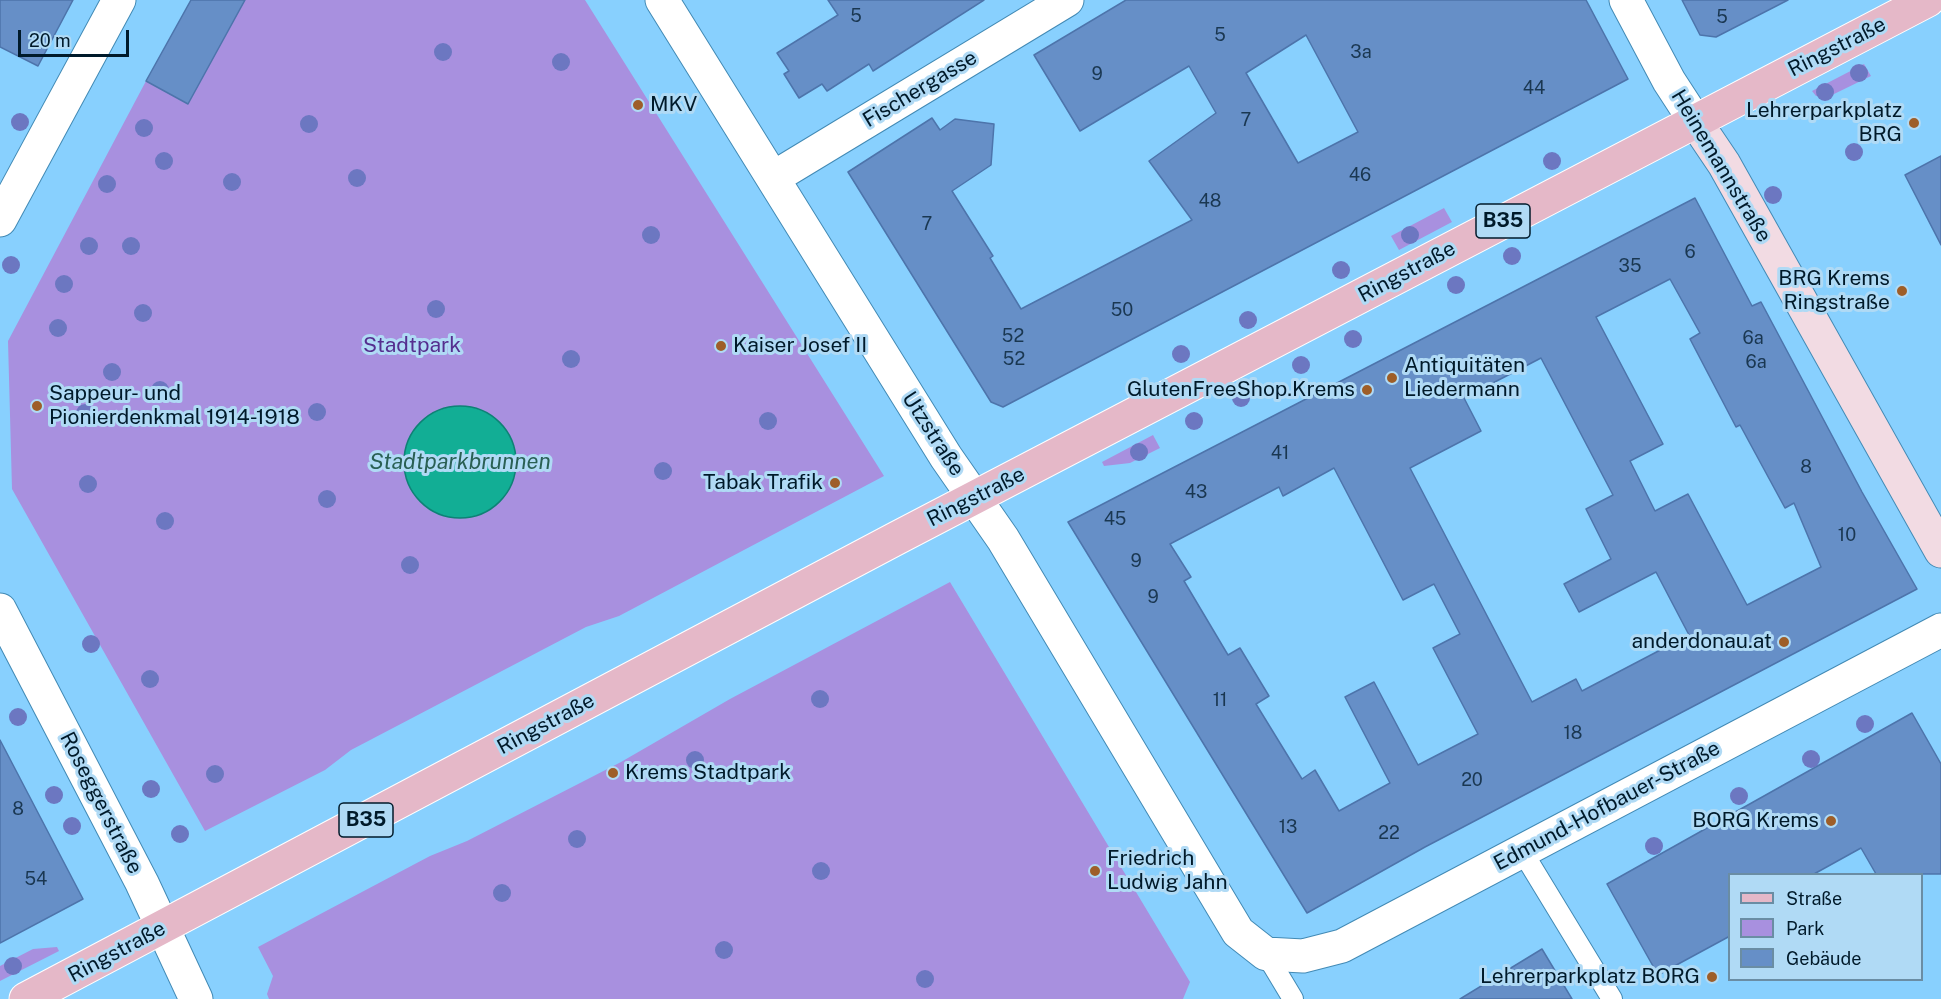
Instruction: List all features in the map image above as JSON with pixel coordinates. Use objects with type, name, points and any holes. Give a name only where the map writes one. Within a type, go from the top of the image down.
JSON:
[{"type":"main road","name":"Ringstraße","points":[[26,999],[974,497],[1928,0]]},
{"type":"street","points":[[0,220],[120,0]]},
{"type":"street","name":"Utzstraße","points":[[662,0],[946,457],[1003,539],[1238,932],[1266,954]]},
{"type":"street","name":"Fischergasse","points":[[773,178],[1067,0]]},
{"type":"street","name":"Heinemannstraße","points":[[1626,0],[1669,81],[1724,164],[1941,551]]},
{"type":"street","name":"Roseggerstraße","points":[[0,610],[142,883],[196,999]]},
{"type":"street","name":"Edmund-Hofbauer-Straße","points":[[1266,954],[1304,956],[1342,946],[1941,630]]},
{"type":"lane","points":[[1522,851],[1612,999]]},
{"type":"lane","points":[[1266,954],[1293,999]]},
{"type":"green space","name":"Stadtpark","points":[[227,0],[585,0],[884,476],[619,616],[586,627],[351,750],[325,770],[205,831],[12,489],[8,341],[146,81],[188,104]]},
{"type":"green space","points":[[1864,64],[1871,76],[1832,95],[1816,96],[1812,91]]},
{"type":"green space","points":[[1444,208],[1452,222],[1399,250],[1391,236]]},
{"type":"green space","points":[[1153,435],[1160,448],[1130,463],[1104,466],[1102,462]]},
{"type":"green space","points":[[950,582],[1190,982],[1183,999],[269,999],[267,994],[273,976],[258,947],[430,856],[467,841],[621,762],[730,699]]},
{"type":"green space","points":[[57,947],[59,951],[0,981],[0,966],[33,949]]},
{"type":"water","name":"Stadtparkbrunnen","points":[[460,406],[481,411],[499,423],[511,441],[516,462],[511,483],[499,501],[481,513],[460,518],[439,513],[421,501],[409,483],[404,462],[409,441],[421,423],[439,411]]},
{"type":"building","points":[[0,0],[73,0],[38,66],[0,47]]},
{"type":"building","points":[[191,0],[245,0],[188,104],[146,81]]},
{"type":"building","points":[[828,0],[984,0],[873,71],[869,64],[827,91],[822,84],[799,98],[784,74],[789,71],[777,53],[838,15]]},
{"type":"building","points":[[1126,0],[1586,0],[1628,79],[1003,407],[991,402],[848,172],[932,118],[940,130],[955,119],[994,124],[991,165],[952,191],[993,256],[990,258],[1021,309],[1192,220],[1149,161],[1216,113],[1189,66],[1080,131],[1034,55]],"holes":[[[1306,35],[1358,132],[1298,163],[1246,73]]]},
{"type":"building","points":[[1682,0],[1788,0],[1716,37],[1700,35]]},
{"type":"building","points":[[1941,156],[1941,245],[1905,175]]},
{"type":"building","points":[[1695,198],[1752,306],[1761,302],[1862,492],[1917,589],[1425,847],[1307,913],[1068,522]],"holes":[[[1670,279],[1700,333],[1690,339],[1736,427],[1740,425],[1785,508],[1794,503],[1821,567],[1747,605],[1688,494],[1655,511],[1630,461],[1663,444],[1596,317]],[[1541,358],[1613,495],[1586,509],[1611,559],[1564,584],[1579,612],[1656,572],[1689,635],[1582,691],[1576,679],[1532,702],[1410,468],[1481,431],[1464,398]],[[1334,468],[1403,600],[1434,584],[1460,634],[1433,648],[1478,734],[1418,765],[1374,682],[1345,697],[1390,783],[1339,811],[1315,770],[1302,779],[1256,704],[1269,696],[1240,648],[1228,655],[1184,581],[1191,577],[1170,544],[1279,487],[1283,496]]]},
{"type":"building","name":"BORG Krems","points":[[1912,713],[1941,764],[1941,874],[1875,873],[1861,848],[1816,873],[1728,873],[1728,937],[1658,975],[1607,884]]},
{"type":"building","points":[[0,740],[83,899],[0,943]]},
{"type":"building","points":[[1542,949],[1572,999],[1460,999]]},
{"type":"place","name":"MKV","points":[[638,105]]},
{"type":"place","name":"Lehrerparkplatz BRG","points":[[1914,123]]},
{"type":"place","name":"BRG Krems Ringstraße","points":[[1902,291]]},
{"type":"place","name":"Kaiser Josef II","points":[[721,346]]},
{"type":"place","name":"Antiquitäten Liedermann","points":[[1392,378]]},
{"type":"place","name":"GlutenFreeShop.Krems","points":[[1367,390]]},
{"type":"place","name":"Sappeur- und Pionierdenkmal 1914-1918","points":[[37,406]]},
{"type":"place","name":"Tabak Trafik","points":[[835,483]]},
{"type":"place","name":"anderdonau.at","points":[[1784,642]]},
{"type":"place","name":"Krems Stadtpark","points":[[613,773]]},
{"type":"place","name":"BORG Krems","points":[[1831,821]]},
{"type":"place","name":"Friedrich Ludwig Jahn","points":[[1095,871]]},
{"type":"place","name":"Lehrerparkplatz BORG","points":[[1712,977]]}]
